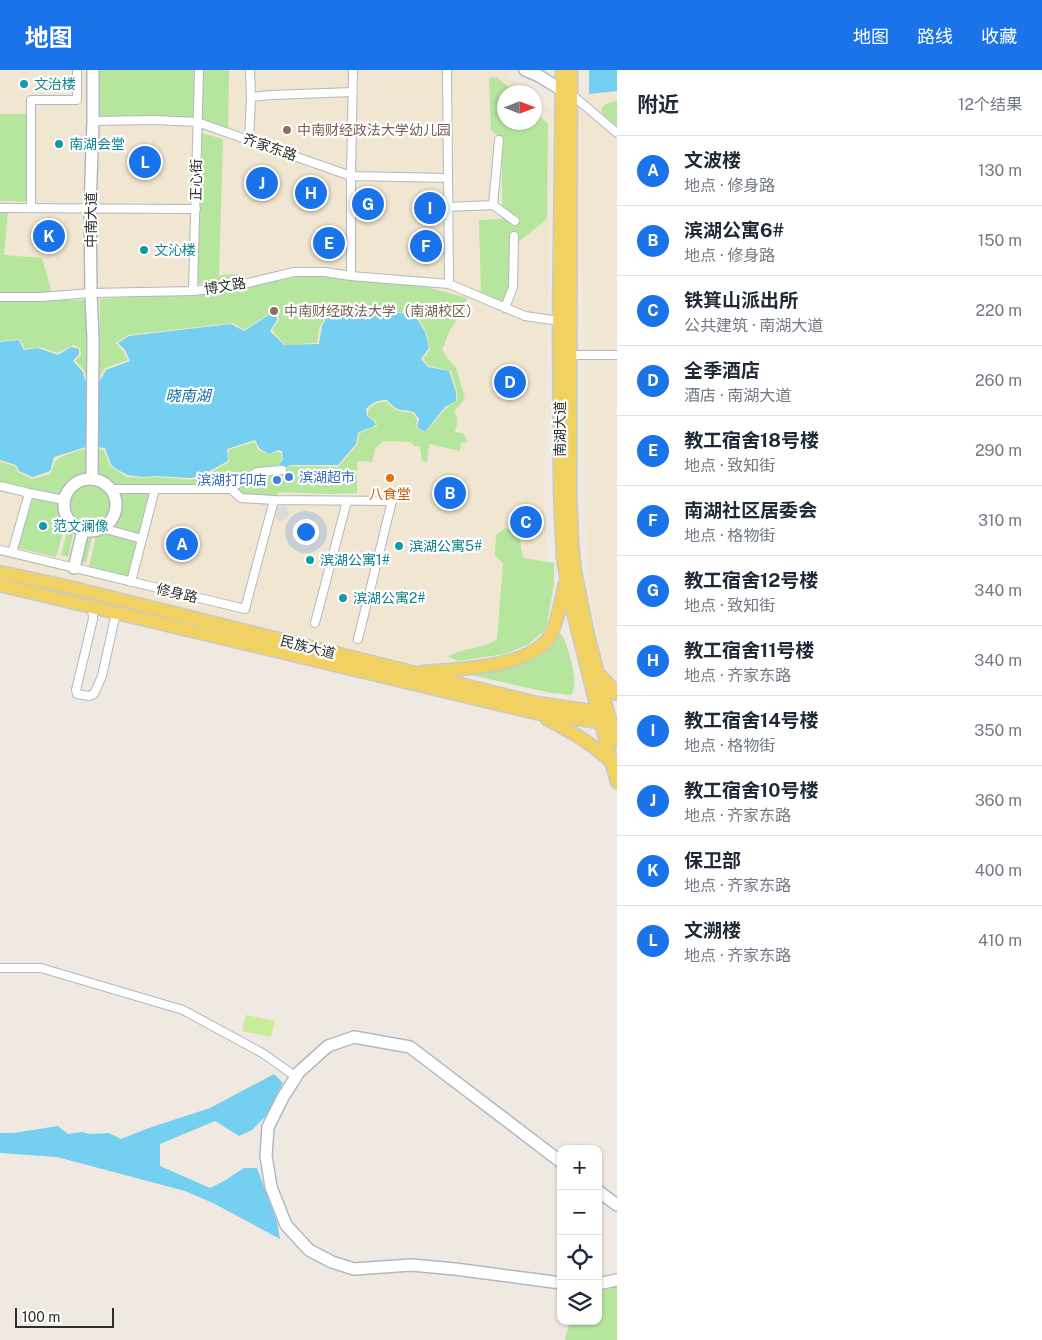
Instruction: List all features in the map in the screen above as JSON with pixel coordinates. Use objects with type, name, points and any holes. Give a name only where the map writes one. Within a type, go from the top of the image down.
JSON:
[{"type":"main road","name":"南湖大道","points":[[562,70],[568,92],[570,492],[573,557],[587,631],[609,718],[612,764],[617,782]]},
{"type":"main road","name":"南湖大道","points":[[571,70],[568,92],[559,321],[560,514],[566,579],[617,741]]},
{"type":"main road","name":"民族大道","points":[[0,572],[536,703],[609,718]]},
{"type":"main road","points":[[416,673],[502,663],[532,652],[550,636],[554,628],[566,579]]},
{"type":"main road","name":"民族大道","points":[[0,585],[536,713],[609,718]]},
{"type":"main road","points":[[597,670],[617,694]]},
{"type":"main road","points":[[536,713],[590,743],[612,764]]},
{"type":"street","points":[[31,208],[31,100],[76,100],[76,70]]},
{"type":"street","name":"中南大道","points":[[92,70],[93,121],[90,209],[93,340],[92,478]]},
{"type":"street","name":"正心街","points":[[193,291],[199,70]]},
{"type":"street","points":[[249,140],[250,70]]},
{"type":"street","points":[[351,276],[353,70]]},
{"type":"street","points":[[447,70],[449,284]]},
{"type":"street","points":[[526,70],[568,92],[617,133]]},
{"type":"street","points":[[251,97],[353,92]]},
{"type":"street","name":"齐家东路","points":[[93,121],[154,120],[197,122],[351,176],[448,178]]},
{"type":"street","points":[[493,205],[498,140]]},
{"type":"street","points":[[448,207],[493,205],[515,221]]},
{"type":"street","points":[[0,208],[196,209]]},
{"type":"street","points":[[505,308],[513,288],[514,236]]},
{"type":"street","name":"博文路","points":[[0,297],[193,291],[235,286],[294,272],[325,272],[449,284],[525,316],[559,321]]},
{"type":"street","points":[[570,355],[617,355]]},
{"type":"street","points":[[231,488],[257,472],[282,470]]},
{"type":"street","points":[[92,478],[100,480],[111,489],[116,500],[115,512],[109,522],[102,528],[93,531],[83,530],[70,522],[66,516],[64,500],[66,492],[74,483],[82,479],[92,478]]},
{"type":"street","points":[[0,486],[64,500]]},
{"type":"street","points":[[111,489],[231,489],[241,498],[392,501],[358,639]]},
{"type":"street","points":[[131,582],[155,489]]},
{"type":"street","points":[[12,553],[29,492]]},
{"type":"street","name":"修身路","points":[[0,550],[245,609],[274,500]]},
{"type":"street","points":[[315,623],[346,501]]},
{"type":"street","points":[[102,528],[142,539]]},
{"type":"street","points":[[74,568],[83,530]]},
{"type":"street","points":[[93,594],[93,618],[76,690],[77,694],[83,696],[94,694],[102,676],[116,613]]},
{"type":"street","points":[[0,968],[41,968],[183,1010],[264,1054],[296,1077]]},
{"type":"street","points":[[557,1159],[410,1047],[354,1037],[328,1046],[299,1072],[283,1097],[268,1127],[266,1156],[271,1187],[286,1225],[309,1250],[332,1262],[354,1269],[410,1265],[557,1282]]},
{"type":"street","points":[[602,1193],[617,1205]]},
{"type":"street","points":[[602,1284],[617,1280]]},
{"type":"shaded area","name":"中南财经政法大学（南湖校区）","points":[[0,70],[505,70],[509,77],[520,85],[497,85],[497,130],[542,130],[542,103],[552,112],[544,499],[547,569],[508,648],[445,661],[407,664],[0,562]]},
{"type":"shaded area","points":[[617,91],[617,682],[604,661],[591,601],[588,575],[584,493],[580,107],[589,94]]},
{"type":"shaded area","points":[[285,506],[289,511],[289,516],[282,522],[276,518],[276,508]]},
{"type":"green space","points":[[99,70],[195,70],[195,117],[99,118]]},
{"type":"green space","points":[[201,70],[229,70],[228,135],[202,126]]},
{"type":"green space","points":[[497,77],[506,85],[497,85],[497,130],[542,130],[542,118],[548,124],[547,219],[511,248],[513,287],[506,308],[481,293],[479,220],[502,219],[502,139],[491,130],[489,78]]},
{"type":"green space","points":[[617,101],[617,130],[604,117],[602,109],[609,103]]},
{"type":"green space","points":[[0,114],[35,114],[35,202],[0,201]]},
{"type":"green space","points":[[202,133],[223,139],[219,275],[238,274],[236,281],[197,284]]},
{"type":"green space","points":[[0,211],[8,211],[4,255],[42,258],[52,293],[0,292]]},
{"type":"green space","points":[[296,275],[360,277],[425,287],[467,298],[463,310],[451,329],[442,349],[456,368],[465,398],[454,412],[457,419],[455,432],[463,433],[468,442],[461,443],[460,451],[429,444],[427,462],[422,461],[420,446],[414,446],[411,442],[383,441],[375,449],[372,462],[357,461],[357,493],[278,492],[276,498],[243,496],[231,488],[114,486],[105,478],[97,475],[97,450],[104,450],[110,466],[127,477],[191,480],[202,477],[229,462],[228,450],[255,442],[258,450],[268,454],[281,453],[282,459],[278,465],[285,468],[291,466],[338,467],[357,445],[359,434],[377,426],[375,420],[368,416],[368,410],[374,404],[387,402],[397,410],[413,413],[417,420],[416,427],[425,433],[448,406],[457,401],[457,391],[451,371],[429,366],[423,359],[430,349],[426,332],[417,315],[336,303],[323,306],[327,316],[319,328],[317,343],[285,345],[272,330],[279,320],[278,314],[269,314],[244,330],[233,323],[128,335],[116,343],[128,360],[105,368],[99,378],[100,299],[197,292]]},
{"type":"green space","points":[[0,300],[90,300],[88,379],[84,370],[75,361],[81,355],[80,348],[73,345],[58,353],[40,347],[25,349],[20,339],[0,341]]},
{"type":"green space","points":[[86,449],[87,474],[78,476],[70,481],[60,495],[0,482],[0,462],[15,466],[18,472],[32,479],[50,474],[55,462],[61,457]]},
{"type":"green space","points":[[94,485],[101,488],[107,494],[110,505],[109,513],[101,522],[94,525],[86,525],[79,522],[71,513],[70,501],[73,494],[82,486]]},
{"type":"green space","points":[[117,491],[153,491],[140,537],[111,527],[117,519],[120,510]]},
{"type":"green space","points":[[33,498],[59,504],[60,515],[65,525],[56,557],[17,548]]},
{"type":"green space","points":[[69,525],[74,530],[68,557],[61,555]]},
{"type":"green space","points":[[506,528],[515,531],[520,540],[523,558],[554,563],[554,584],[546,629],[529,644],[505,654],[458,661],[448,657],[486,645],[497,639],[503,563],[495,556],[496,535]]},
{"type":"green space","points":[[105,532],[139,541],[129,579],[89,567],[96,535]]},
{"type":"green space","points":[[85,533],[93,533],[86,563],[78,561]]},
{"type":"green space","points":[[557,633],[561,634],[564,639],[573,668],[574,683],[571,695],[551,693],[466,674],[492,669]]},
{"type":"green space","points":[[246,1015],[275,1021],[271,1037],[242,1031]]},
{"type":"green space","points":[[617,1285],[617,1340],[565,1340],[569,1325],[602,1325],[602,1290]]},
{"type":"water","points":[[589,70],[617,70],[617,91],[589,94]]},
{"type":"water","name":"晓南湖","points":[[335,305],[415,315],[425,332],[429,348],[421,359],[428,367],[449,371],[456,392],[456,401],[445,407],[425,432],[417,427],[419,419],[414,412],[398,409],[387,400],[384,400],[375,402],[366,409],[367,416],[376,425],[358,433],[356,444],[338,465],[291,465],[284,468],[279,465],[283,459],[282,451],[278,450],[269,454],[260,449],[255,440],[227,449],[228,461],[202,475],[191,478],[128,475],[111,465],[105,448],[89,446],[54,457],[50,471],[33,477],[19,471],[16,465],[0,460],[0,342],[19,340],[24,350],[38,348],[58,355],[71,347],[79,349],[79,354],[73,361],[83,372],[85,380],[99,382],[106,370],[130,361],[125,350],[118,343],[129,336],[231,324],[244,331],[269,315],[276,315],[277,320],[270,331],[284,345],[319,344],[322,326],[328,316],[325,308]]},
{"type":"water","points":[[274,1074],[283,1083],[268,1114],[252,1130],[239,1136],[215,1121],[160,1144],[160,1166],[210,1188],[244,1168],[257,1168],[277,1222],[280,1239],[213,1203],[185,1191],[57,1157],[0,1153],[0,1133],[13,1133],[58,1126],[68,1134],[82,1132],[90,1134],[109,1133],[121,1139],[210,1108]]},
{"type":"place","name":"文治楼","points":[[24,84]]},
{"type":"place","name":"中南财经政法大学幼儿园","points":[[287,130]]},
{"type":"place","name":"南湖会堂","points":[[59,144]]},
{"type":"place","name":"文溯楼","points":[[145,162]]},
{"type":"place","name":"教工宿舍10号楼","points":[[262,183]]},
{"type":"place","name":"教工宿舍11号楼","points":[[311,193]]},
{"type":"place","name":"教工宿舍12号楼","points":[[368,204]]},
{"type":"place","name":"教工宿舍14号楼","points":[[430,208]]},
{"type":"place","name":"保卫部","points":[[49,236]]},
{"type":"place","name":"教工宿舍18号楼","points":[[329,243]]},
{"type":"place","name":"南湖社区居委会","points":[[426,246]]},
{"type":"place","name":"文沁楼","points":[[144,250]]},
{"type":"place","name":"中南财经政法大学（南湖校区）","points":[[274,311]]},
{"type":"place","name":"全季酒店","points":[[510,382]]},
{"type":"place","name":"滨湖超市","points":[[289,477]]},
{"type":"place","name":"八食堂","points":[[390,478]]},
{"type":"place","name":"滨湖打印店","points":[[277,480]]},
{"type":"place","name":"滨湖公寓6#","points":[[450,493]]},
{"type":"place","name":"铁箕山派出所","points":[[526,522]]},
{"type":"place","name":"范文澜像","points":[[43,526]]},
{"type":"place","name":"文波楼","points":[[182,544]]},
{"type":"place","name":"滨湖公寓5#","points":[[399,546]]},
{"type":"place","name":"滨湖公寓1#","points":[[310,560]]},
{"type":"place","name":"滨湖公寓2#","points":[[343,598]]}]
